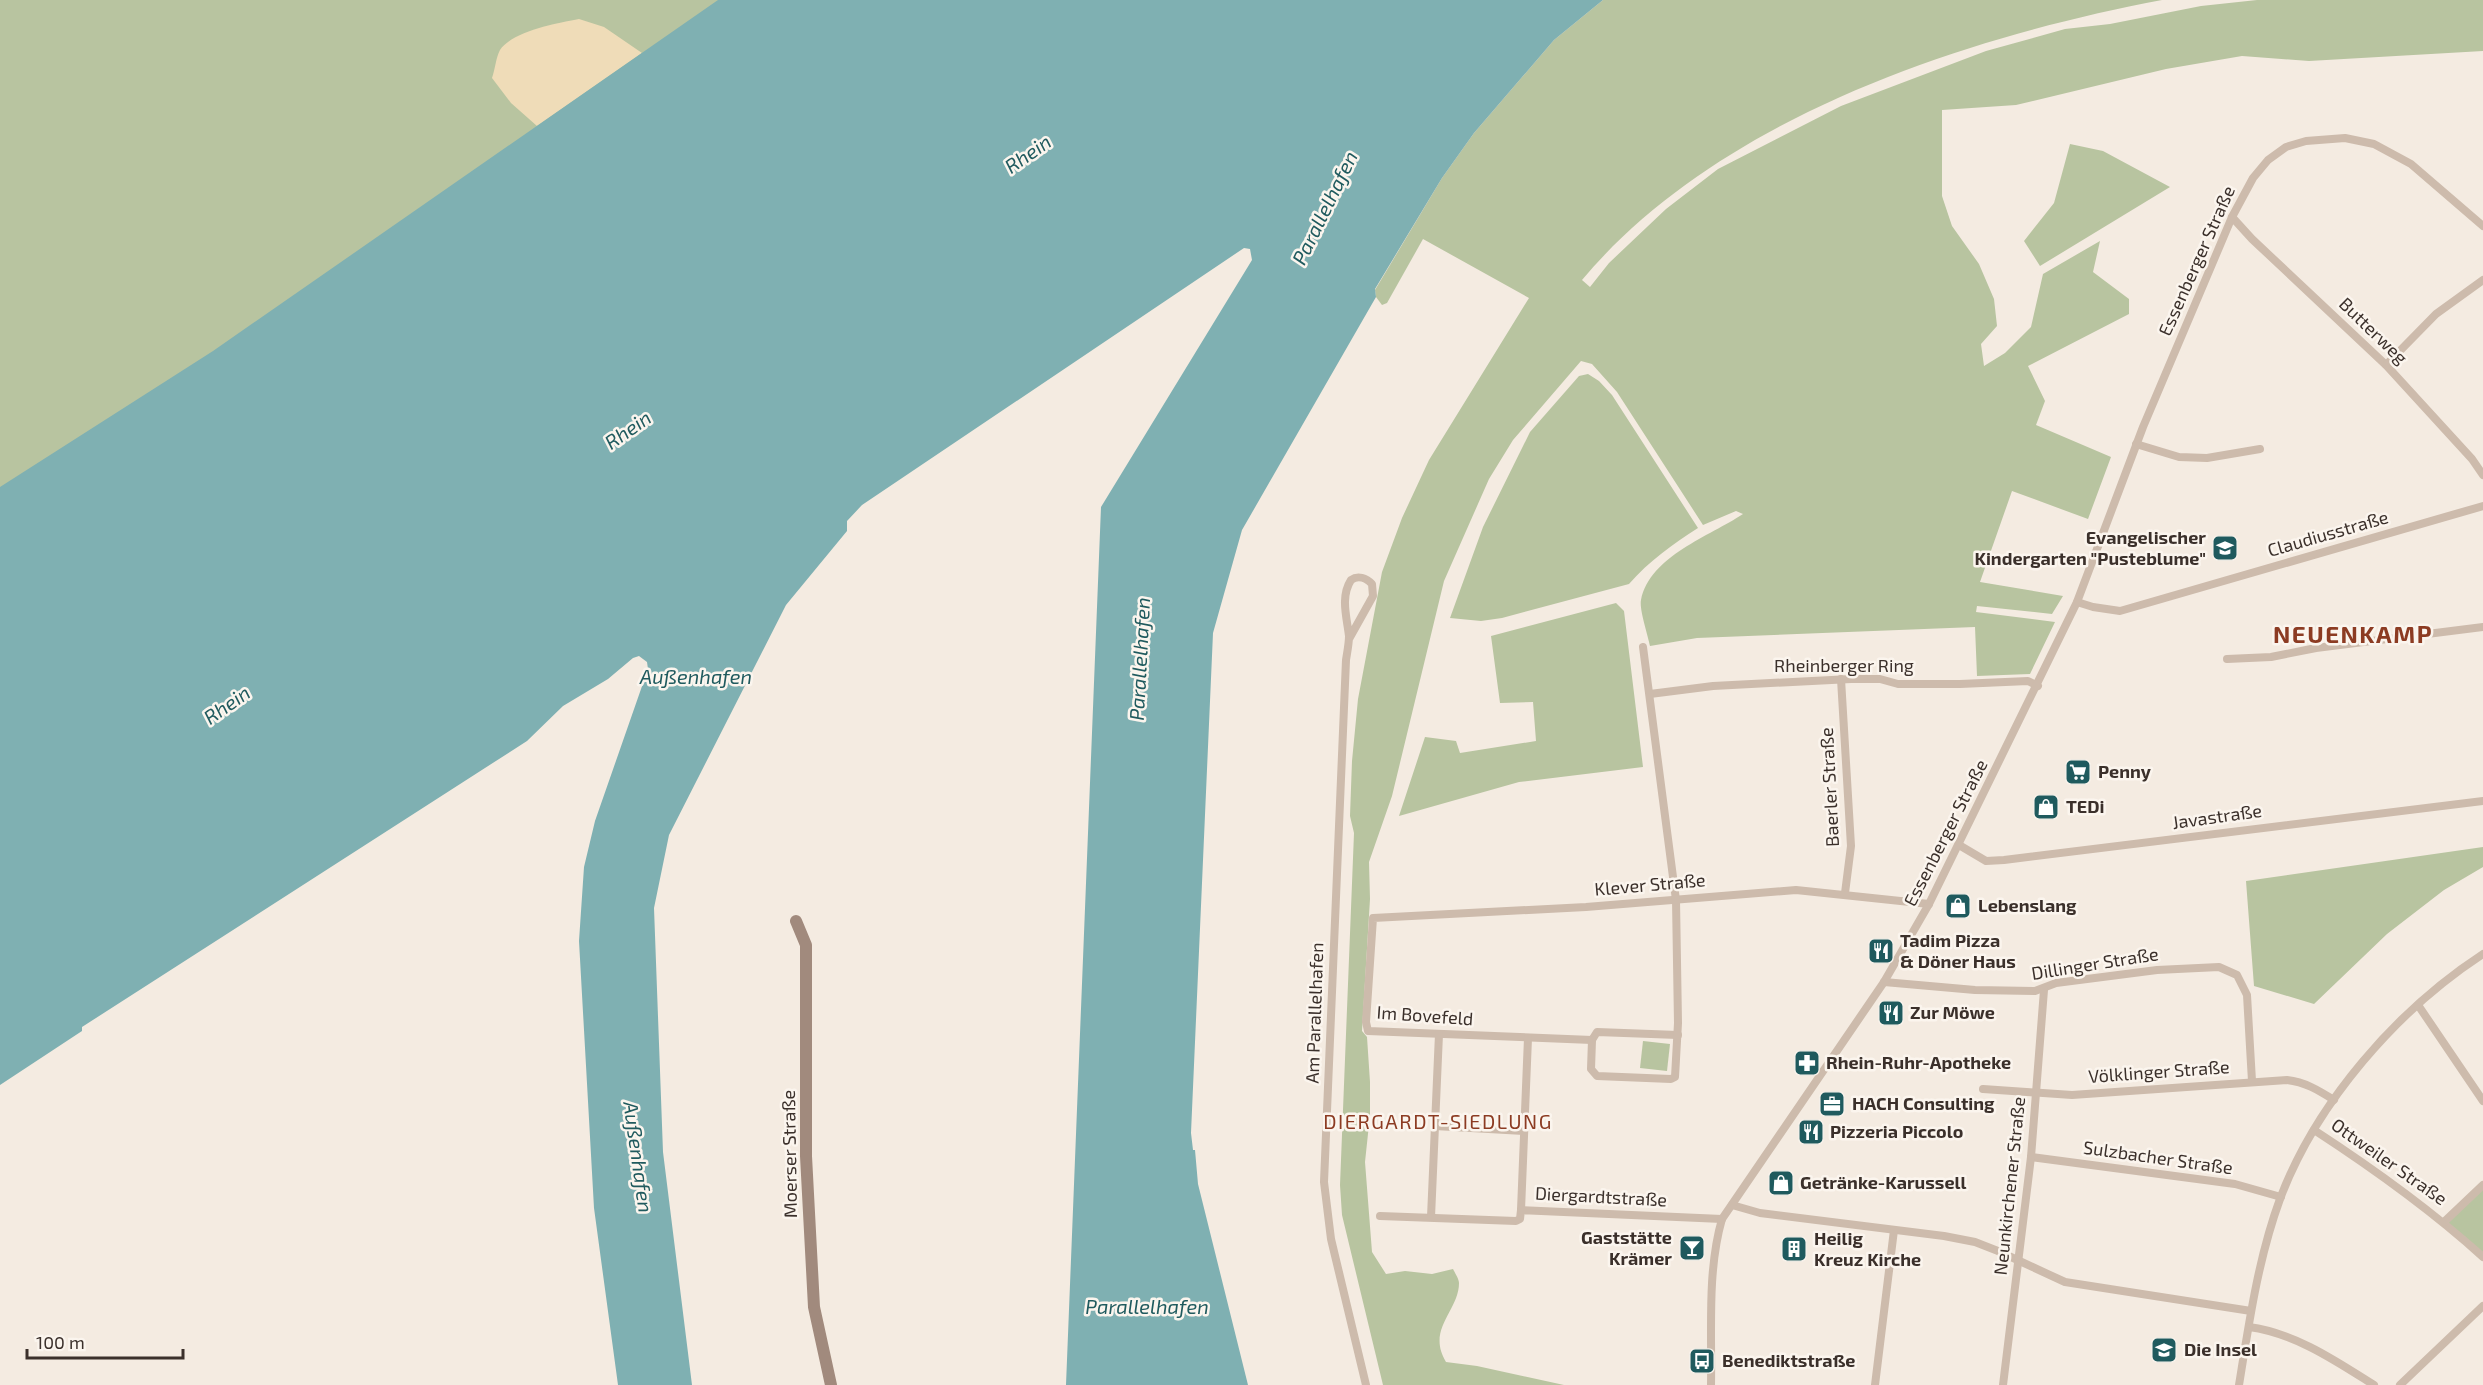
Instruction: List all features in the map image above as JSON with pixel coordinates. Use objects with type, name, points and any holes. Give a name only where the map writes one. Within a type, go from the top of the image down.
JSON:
[{"type":"street","name":"Essenberger Straße","points":[[1711,1385],[1713,1284],[1717,1235],[1722,1219],[1884,982],[1929,904],[2078,602],[2136,444],[2232,217],[2253,178],[2268,159],[2286,147],[2306,141],[2345,138],[2374,144],[2411,164],[2483,226]]},
{"type":"street","name":"Butterweg","points":[[2232,217],[2252,239],[2386,365],[2472,459],[2483,475]]},
{"type":"street","points":[[2386,365],[2436,314],[2483,280]]},
{"type":"street","points":[[2136,444],[2179,457],[2207,458],[2260,448]]},
{"type":"street","name":"Claudiusstraße","points":[[2078,602],[2120,611],[2483,506]]},
{"type":"street","name":"Am Parallelhafen","points":[[1349,639],[1373,596],[1372,584],[1362,578],[1355,578],[1348,585],[1345,619],[1349,639],[1346,660],[1324,1182],[1331,1239],[1366,1385]]},
{"type":"street","points":[[2227,659],[2271,657],[2316,648],[2483,627]]},
{"type":"street","points":[[1592,1040],[1591,1069],[1597,1076],[1671,1079],[1675,1077],[1678,1035],[1676,900],[1643,647]]},
{"type":"street","name":"Rheinberger Ring","points":[[1650,694],[1713,686],[1841,679],[1880,679],[1898,684],[2028,681],[2038,686]]},
{"type":"street","name":"Baerler Straße","points":[[1841,679],[1851,846],[1845,893]]},
{"type":"street","name":"Javastraße","points":[[1959,845],[1986,861],[2004,860],[2483,801]]},
{"type":"street","name":"Klever Straße","points":[[1373,918],[1563,909],[1786,890],[1845,893],[1929,904]]},
{"type":"street","name":"Im Bovefeld","points":[[1373,918],[1366,1022],[1368,1031],[1592,1040],[1597,1032],[1678,1035]]},
{"type":"street","name":"Moerser Straße","points":[[796,921],[806,945],[806,1156],[814,1307],[831,1385]]},
{"type":"street","points":[[2239,1385],[2251,1311],[2281,1197],[2314,1130],[2334,1100],[2383,1038],[2418,1005],[2483,954]]},
{"type":"street","name":"Dillinger Straße","points":[[1884,982],[1975,990],[2044,990],[2056,983],[2157,970],[2219,967],[2237,975],[2247,995],[2252,1081]]},
{"type":"street","name":"Neunkirchener Straße","points":[[2003,1385],[2031,1157],[2044,990]]},
{"type":"street","points":[[2418,1005],[2483,1101]]},
{"type":"street","points":[[1431,1217],[1439,1034]]},
{"type":"street","points":[[1521,1210],[1528,1038]]},
{"type":"street","name":"Völklinger Straße","points":[[1983,1089],[2072,1095],[2252,1081],[2300,1081],[2334,1100]]},
{"type":"street","points":[[1435,1126],[1524,1131]]},
{"type":"street","name":"Ottweiler Straße","points":[[2314,1130],[2394,1183],[2444,1222],[2483,1257]]},
{"type":"street","name":"Sulzbacher Straße","points":[[2031,1157],[2235,1184],[2281,1197]]},
{"type":"street","name":"Ottweiler Straße","points":[[2444,1222],[2483,1185]]},
{"type":"street","points":[[1731,1204],[1760,1213],[1974,1242],[2065,1282],[2251,1311]]},
{"type":"street","name":"Diergardtstraße","points":[[1380,1216],[1516,1221],[1520,1218],[1521,1210],[1722,1219]]},
{"type":"street","points":[[1875,1385],[1894,1230]]},
{"type":"street","points":[[2400,1385],[2483,1306]]},
{"type":"street","points":[[2249,1327],[2275,1332],[2319,1351],[2374,1385]]},
{"type":"green space","points":[[0,0],[732,0],[0,497]]},
{"type":"green space","points":[[1603,0],[2162,0],[2085,16],[2006,37],[1926,63],[1847,94],[1772,131],[1701,174],[1637,223],[1582,280],[1590,287],[1609,263],[1666,209],[1718,169],[1841,106],[1986,51],[2065,29],[2110,24],[2201,6],[2257,0],[2483,0],[2483,51],[2309,61],[2242,56],[2166,69],[2016,105],[1942,110],[1942,196],[1952,226],[1979,264],[1994,299],[1997,326],[1981,344],[1984,366],[2005,353],[2031,327],[2043,274],[2100,241],[2093,272],[2129,299],[2129,314],[2028,366],[2045,401],[2036,425],[2111,457],[2088,519],[2012,491],[1980,582],[2063,596],[2052,614],[1977,606],[1976,612],[2055,622],[2030,674],[1977,676],[1975,627],[1697,638],[1650,646],[1642,616],[1641,600],[1656,571],[1683,549],[1743,514],[1736,511],[1703,525],[1617,392],[1592,364],[1581,361],[1513,440],[1489,479],[1444,581],[1392,796],[1369,862],[1370,899],[1362,1031],[1367,1037],[1370,1082],[1370,1115],[1365,1162],[1372,1252],[1386,1274],[1405,1271],[1432,1274],[1453,1269],[1458,1278],[1458,1293],[1441,1330],[1441,1350],[1446,1362],[1477,1366],[1564,1385],[1383,1385],[1342,1215],[1340,1185],[1354,833],[1350,816],[1352,761],[1358,699],[1382,572],[1402,518],[1429,460],[1529,298],[1423,239],[1387,303],[1382,305],[1376,297],[1375,290],[1442,178],[1474,133],[1554,40]]},
{"type":"green space","points":[[2070,144],[2103,151],[2170,187],[2040,266],[2024,241],[2054,203]]},
{"type":"green space","points":[[1588,374],[1599,381],[1612,395],[1698,528],[1662,553],[1629,584],[1502,618],[1481,621],[1450,618],[1483,527],[1530,432],[1579,376]]},
{"type":"green space","points":[[1616,603],[1624,611],[1643,767],[1519,782],[1399,816],[1425,737],[1456,741],[1460,753],[1536,741],[1533,702],[1500,703],[1491,636]]},
{"type":"green space","points":[[2483,847],[2483,867],[2444,890],[2387,934],[2314,1004],[2254,986],[2246,881]]},
{"type":"green space","points":[[1643,1041],[1670,1044],[1667,1071],[1640,1068]]},
{"type":"green space","points":[[2483,1185],[2483,1257],[2444,1222]]},
{"type":"sand","points":[[579,19],[604,27],[642,53],[537,126],[511,103],[492,78],[500,50],[506,43],[525,33]]},
{"type":"water","points":[[718,0],[1603,0],[1554,40],[1474,133],[1442,178],[1375,289],[1376,297],[1242,530],[1213,633],[1191,1133],[1198,1184],[1248,1385],[1066,1385],[1101,507],[1252,260],[1250,249],[1244,248],[862,505],[847,521],[847,531],[786,605],[669,835],[654,908],[663,1152],[692,1385],[618,1385],[594,1208],[579,941],[584,867],[595,821],[648,669],[647,662],[639,656],[633,658],[608,679],[563,706],[527,741],[82,1027],[82,1031],[0,1085],[0,487],[213,351]]},
{"type":"place","name":"Evangelischer Kindergarten \"Pusteblume\"","points":[[2225,548]]},
{"type":"place","name":"Penny","points":[[2078,772]]},
{"type":"place","name":"TEDi","points":[[2046,807]]},
{"type":"place","name":"Lebenslang","points":[[1958,906]]},
{"type":"place","name":"Tadim Pizza & Döner Haus","points":[[1881,951]]},
{"type":"place","name":"Zur Möwe","points":[[1891,1013]]},
{"type":"place","name":"Rhein-Ruhr-Apotheke","points":[[1807,1063]]},
{"type":"place","name":"HACH Consulting","points":[[1832,1104]]},
{"type":"place","name":"Pizzeria Piccolo","points":[[1811,1132]]},
{"type":"place","name":"Getränke-Karussell","points":[[1781,1183]]},
{"type":"place","name":"Gaststätte Krämer","points":[[1692,1248]]},
{"type":"place","name":"Heilig Kreuz Kirche","points":[[1794,1249]]},
{"type":"place","name":"Die Insel","points":[[2164,1350]]},
{"type":"place","name":"Benediktstraße","points":[[1702,1361]]},
{"type":"district","name":"NEUENKAMP","points":[[2353,635]]},
{"type":"district","name":"DIERGARDT-SIEDLUNG","points":[[1438,1122]]},
{"type":"water label","name":"Rhein","points":[[1028,154]]},
{"type":"water label","name":"Parallelhafen","points":[[1325,208]]},
{"type":"water label","name":"Rhein","points":[[628,430]]},
{"type":"water label","name":"Parallelhafen","points":[[1140,659]]},
{"type":"water label","name":"Außenhafen","points":[[696,677]]},
{"type":"water label","name":"Rhein","points":[[227,705]]},
{"type":"water label","name":"Außenhafen","points":[[638,1157]]},
{"type":"water label","name":"Parallelhafen","points":[[1147,1307]]}]
